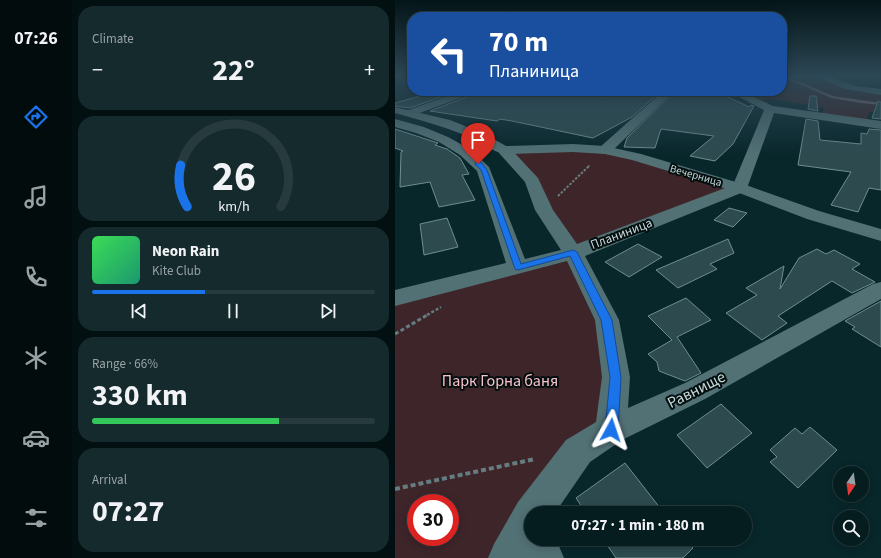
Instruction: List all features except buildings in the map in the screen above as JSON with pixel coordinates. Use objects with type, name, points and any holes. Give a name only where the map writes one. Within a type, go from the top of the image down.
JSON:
[{"type":"street","points":[[410,113],[440,102]]},
{"type":"street","points":[[605,150],[657,102]]},
{"type":"street","points":[[756,102],[770,109],[881,124]]},
{"type":"street","points":[[740,188],[770,109]]},
{"type":"street","points":[[395,110],[446,123],[480,136],[504,150],[532,181],[544,210],[573,252],[607,320],[616,377],[611,430]]},
{"type":"street","points":[[395,123],[412,127],[452,142],[473,157],[484,170],[518,268]]},
{"type":"street","name":"Вечерница","points":[[504,150],[573,148],[605,150],[636,157],[740,188],[813,215],[881,235]]},
{"type":"street","name":"Планиница","points":[[395,298],[518,268],[573,252],[740,188]]},
{"type":"street","name":"Равнище","points":[[542,506],[578,451],[611,430],[695,391],[881,289]]},
{"type":"street","name":"Равнище","points":[[508,558],[524,534]]},
{"type":"street","points":[[540,546],[544,558]]},
{"type":"path","points":[[544,210],[605,150]]},
{"type":"path","points":[[395,489],[578,451]]},
{"type":"green space","points":[[791,102],[881,102],[881,113],[869,112],[867,121],[821,114],[825,108]]},
{"type":"green space","name":"Парк Горна баня","points":[[504,150],[605,150],[740,188],[573,253],[607,320],[611,430],[538,506],[524,506],[524,546],[536,546],[544,558],[395,558],[395,298],[573,252]]},
{"type":"waterway","points":[[861,102],[881,104]]},
{"type":"route","points":[[478,164],[484,170],[518,268],[573,252],[607,320],[616,377],[611,430]]}]
